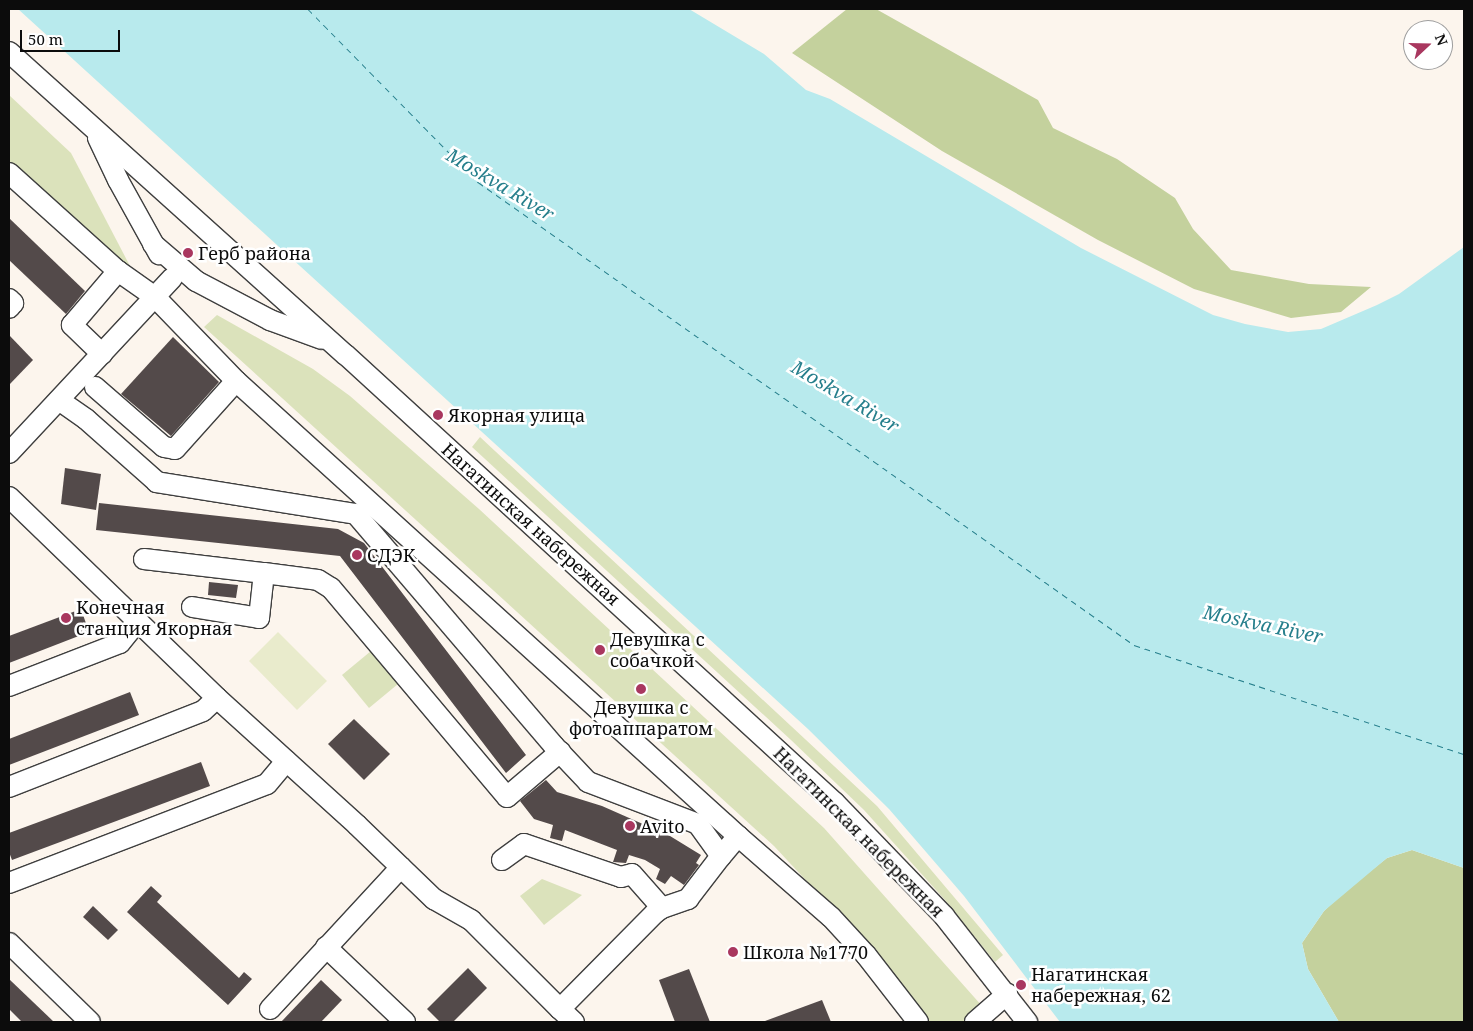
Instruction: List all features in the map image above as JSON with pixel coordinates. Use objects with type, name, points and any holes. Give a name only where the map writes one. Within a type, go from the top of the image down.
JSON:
[{"type":"street","name":"Нагатинская набережная","points":[[9,52],[334,344],[835,803],[944,916],[1007,994],[1027,1022]]},
{"type":"street","points":[[94,130],[118,180],[172,278]]},
{"type":"street","points":[[118,180],[118,170],[125,164],[137,168]]},
{"type":"street","points":[[9,173],[118,270],[155,297],[236,381],[738,836],[831,917],[866,955],[908,1017]]},
{"type":"street","points":[[153,244],[196,281],[270,320],[334,344]]},
{"type":"street","points":[[102,354],[72,325],[118,270]]},
{"type":"street","points":[[172,278],[196,281]]},
{"type":"street","points":[[9,453],[172,278]]},
{"type":"street","points":[[270,320],[280,313],[281,296]]},
{"type":"street","points":[[9,299],[13,303],[9,308]]},
{"type":"street","points":[[95,388],[164,447],[175,449],[236,381]]},
{"type":"street","points":[[59,400],[86,419],[158,482],[356,514],[560,752],[588,782],[698,824],[721,856]]},
{"type":"street","points":[[9,497],[136,623],[216,698],[434,899],[470,920],[567,1016],[662,908],[688,899],[738,836]]},
{"type":"street","points":[[144,559],[318,580],[331,588],[507,797],[560,752]]},
{"type":"street","points":[[192,607],[260,618],[264,573]]},
{"type":"street","points":[[9,686],[120,643],[136,623]]},
{"type":"street","points":[[9,787],[203,711],[216,698]]},
{"type":"street","points":[[9,882],[267,784],[286,761]]},
{"type":"street","points":[[502,860],[524,844],[621,877],[632,874],[662,908]]},
{"type":"street","points":[[270,1009],[401,867]]},
{"type":"street","points":[[9,943],[90,1022]]},
{"type":"street","points":[[326,948],[405,1022]]},
{"type":"street","points":[[975,1022],[1007,994]]},
{"type":"green space","points":[[847,9],[876,9],[1038,100],[1053,128],[1117,159],[1175,198],[1193,229],[1231,270],[1309,284],[1371,287],[1341,312],[1291,318],[1194,289],[1098,240],[942,151],[792,53]]},
{"type":"green space","points":[[9,95],[71,153],[131,268],[126,273],[9,164]]},
{"type":"green space","points":[[217,315],[313,369],[350,396],[479,509],[824,828],[982,1006],[964,1022],[930,1022],[892,973],[774,846],[204,327]]},
{"type":"green space","points":[[480,437],[877,806],[1003,955],[995,962],[945,900],[864,810],[791,740],[472,447]]},
{"type":"green space","points":[[278,632],[327,681],[297,710],[249,661]]},
{"type":"green space","points":[[371,651],[398,684],[369,708],[342,675]]},
{"type":"green space","points":[[1412,850],[1464,868],[1464,1022],[1339,1022],[1308,969],[1302,943],[1324,911],[1344,892],[1387,858]]},
{"type":"green space","points":[[542,879],[582,895],[544,925],[520,896]]},
{"type":"water","name":"Moskva River","points":[[18,9],[689,9],[764,54],[806,90],[830,99],[1081,248],[1213,315],[1245,324],[1288,332],[1321,329],[1377,305],[1399,294],[1464,247],[1464,868],[1412,850],[1387,858],[1324,911],[1302,943],[1308,969],[1339,1022],[1060,1022],[964,896],[889,809],[808,729]]},
{"type":"building","points":[[9,218],[85,291],[66,314],[9,260]]},
{"type":"building","points":[[9,335],[33,360],[9,385]]},
{"type":"building","points":[[173,337],[219,382],[171,436],[121,394]]},
{"type":"building","points":[[65,468],[101,474],[96,510],[61,504]]},
{"type":"building","points":[[99,503],[338,529],[364,543],[526,755],[506,773],[340,556],[96,530]]},
{"type":"building","points":[[209,582],[238,585],[236,598],[208,595]]},
{"type":"building","points":[[81,609],[89,632],[9,663],[9,636]]},
{"type":"building","points":[[130,692],[139,715],[9,765],[9,739]]},
{"type":"building","points":[[354,719],[390,754],[364,780],[328,744]]},
{"type":"building","points":[[201,762],[210,786],[12,860],[9,852],[9,833]]},
{"type":"building","points":[[546,780],[557,792],[602,806],[670,836],[701,855],[696,863],[699,865],[684,885],[671,876],[665,884],[656,879],[660,869],[645,860],[629,855],[626,863],[613,862],[617,850],[565,830],[562,841],[550,838],[553,825],[534,819],[520,801]]},
{"type":"building","points":[[151,886],[162,896],[157,902],[239,978],[244,972],[252,979],[228,1005],[127,912]]},
{"type":"building","points":[[93,906],[118,930],[108,940],[83,917]]},
{"type":"building","points":[[468,968],[487,988],[453,1022],[440,1022],[427,1009]]},
{"type":"building","points":[[689,969],[710,1022],[675,1022],[659,980]]},
{"type":"building","points":[[9,979],[54,1022],[22,1022],[9,1009]]},
{"type":"building","points":[[321,980],[342,1000],[321,1022],[281,1022]]},
{"type":"building","points":[[822,1000],[831,1022],[765,1022],[765,1021]]},
{"type":"ferry route","points":[[308,9],[478,182],[1134,645],[1464,754]]},
{"type":"place","name":"Герб района","points":[[188,253]]},
{"type":"place","name":"Якорная улица","points":[[438,415]]},
{"type":"place","name":"СДЭК","points":[[357,555]]},
{"type":"place","name":"Конечная станция Якорная","points":[[66,618]]},
{"type":"place","name":"Девушка с собачкой","points":[[600,650]]},
{"type":"place","name":"Девушка с фотоаппаратом","points":[[641,689]]},
{"type":"place","name":"Avito","points":[[630,826]]},
{"type":"place","name":"Школа №1770","points":[[733,952]]},
{"type":"place","name":"Нагатинская набережная, 62","points":[[1021,985]]}]
